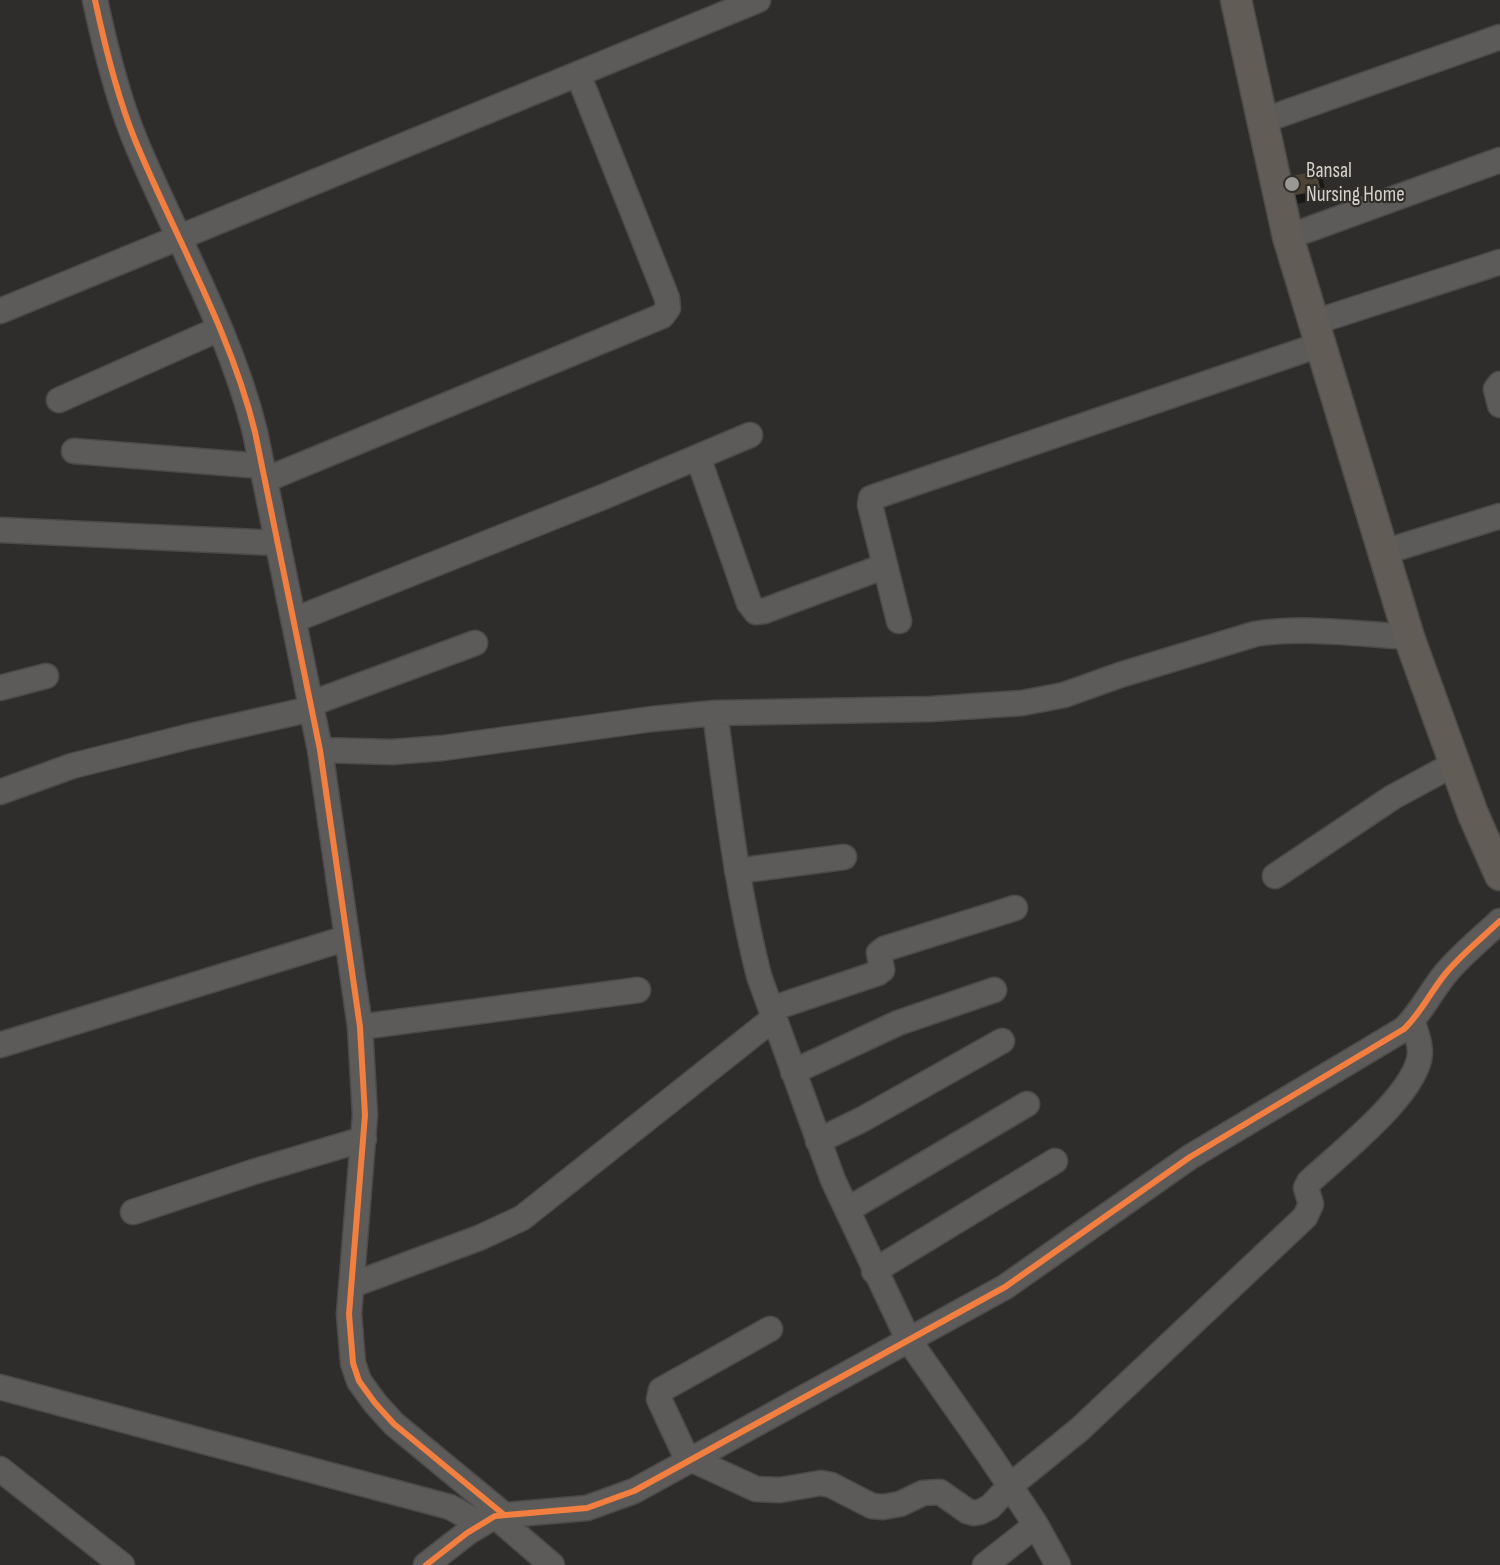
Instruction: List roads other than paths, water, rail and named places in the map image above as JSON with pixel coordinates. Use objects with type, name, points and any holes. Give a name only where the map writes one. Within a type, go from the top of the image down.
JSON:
[{"type":"main road","points":[[1236,0],[1288,237],[1410,637],[1454,764],[1500,875]]},
{"type":"street","points":[[95,0],[120,99],[135,139],[246,394],[320,750],[360,1027],[365,1115],[349,1314],[353,1363],[359,1382],[394,1424],[493,1518],[552,1565]]},
{"type":"street","points":[[0,311],[758,0]]},
{"type":"street","points":[[1262,121],[1500,37]]},
{"type":"street","points":[[74,451],[263,473],[662,316],[668,308],[667,298],[578,74]]},
{"type":"street","points":[[1288,237],[1500,160]]},
{"type":"street","points":[[899,621],[870,505],[871,498],[1318,333],[1500,262]]},
{"type":"street","points":[[59,400],[219,329]]},
{"type":"street","points":[[1500,384],[1496,389],[1500,405]]},
{"type":"street","points":[[294,620],[603,497],[750,435]]},
{"type":"street","points":[[698,457],[748,603],[756,612],[885,566]]},
{"type":"street","points":[[1384,552],[1500,516]]},
{"type":"street","points":[[0,530],[278,543]]},
{"type":"street","points":[[320,750],[392,752],[442,748],[661,718],[715,713],[931,709],[1022,703],[1064,695],[1120,675],[1255,634],[1276,630],[1410,637]]},
{"type":"street","points":[[0,792],[72,766],[311,706],[475,643]]},
{"type":"street","points":[[0,688],[46,676]]},
{"type":"street","points":[[715,713],[737,871],[751,945],[759,976],[818,1141],[874,1271],[908,1340],[1010,1486],[1036,1525],[1058,1565]]},
{"type":"street","points":[[1275,876],[1393,797],[1454,764]]},
{"type":"street","points":[[737,871],[844,857]]},
{"type":"street","points":[[352,1285],[479,1238],[522,1218],[773,1013],[878,973],[882,970],[879,953],[884,949],[1015,908]]},
{"type":"street","points":[[0,1388],[493,1518],[595,1506],[634,1491],[1005,1287],[1190,1157],[1391,1038],[1412,1021],[1454,964],[1500,921]]},
{"type":"street","points":[[0,1046],[347,938]]},
{"type":"street","points":[[360,1027],[638,990]]},
{"type":"street","points":[[793,1071],[898,1023],[994,990]]},
{"type":"street","points":[[770,1329],[661,1390],[659,1399],[689,1460],[756,1489],[780,1490],[821,1483],[831,1485],[872,1506],[883,1507],[900,1504],[932,1491],[940,1492],[967,1510],[974,1513],[980,1512],[990,1507],[1010,1486],[1080,1430],[1305,1217],[1311,1204],[1306,1188],[1309,1182],[1392,1105],[1412,1079],[1420,1053],[1412,1021]]},
{"type":"street","points":[[818,1141],[1002,1041]]},
{"type":"street","points":[[847,1210],[1027,1104]]},
{"type":"street","points":[[134,1212],[253,1172],[364,1139]]},
{"type":"street","points":[[874,1271],[1055,1161]]},
{"type":"street","points":[[0,1468],[112,1562]]},
{"type":"street","points":[[426,1565],[452,1544],[493,1518]]},
{"type":"street","points":[[985,1565],[1036,1525]]},
{"type":"place","name":"Bansal Nursing Home","points":[[1292,184]]}]
